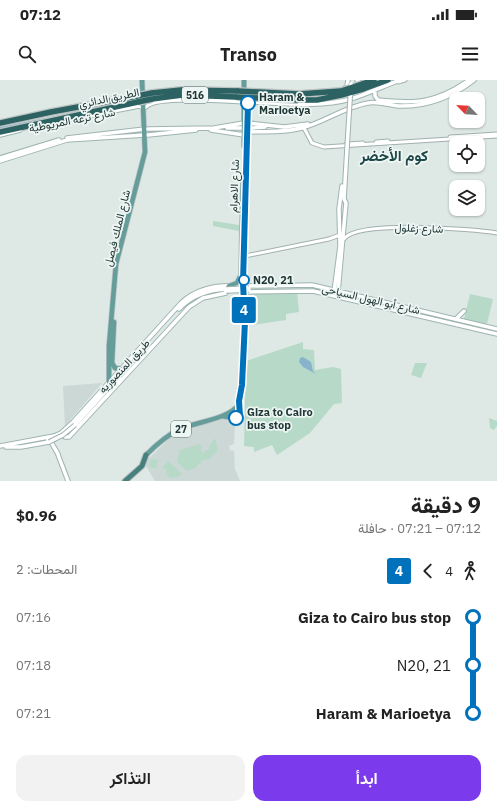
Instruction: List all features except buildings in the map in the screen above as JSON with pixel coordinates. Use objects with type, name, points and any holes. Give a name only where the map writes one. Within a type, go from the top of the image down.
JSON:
[{"type":"highway","name":"الطريق الدائري","points":[[0,122],[169,91],[196,90],[320,94],[345,90],[374,80]]},
{"type":"highway","name":"الطريق الدائري","points":[[0,132],[167,96],[196,95],[317,100],[350,93],[388,80]]},
{"type":"highway","points":[[125,481],[142,466],[146,455]]},
{"type":"main road","name":"شارع الملك فيصل","points":[[113,366],[112,349],[119,266],[149,132],[144,101],[143,80]]},
{"type":"main road","name":"شارع الاهرام","points":[[222,416],[236,418],[240,416],[239,404],[242,385],[245,292],[244,212],[247,130],[244,80]]},
{"type":"main road","points":[[344,90],[350,80]]},
{"type":"main road","points":[[336,292],[340,238],[339,206],[342,199],[350,80]]},
{"type":"main road","points":[[346,108],[346,103],[342,100],[356,87],[367,80]]},
{"type":"main road","name":"شارع ترعه المريوطية","points":[[0,135],[139,106],[145,108],[151,104],[178,100],[315,104],[342,100],[402,80]]},
{"type":"main road","points":[[214,129],[246,123],[284,129],[309,124],[346,108],[368,101],[378,100],[403,103],[428,100],[468,80]]},
{"type":"main road","points":[[102,136],[194,129],[247,130],[304,128],[347,109],[369,102],[407,106],[428,104],[455,92],[474,80]]},
{"type":"main road","points":[[267,103],[266,97],[268,92],[320,93],[356,87]]},
{"type":"main road","points":[[356,87],[362,94]]},
{"type":"main road","name":"شارع ترعه المريوطية","points":[[0,122],[52,110],[117,100],[144,92],[149,93],[183,88],[244,91]]},
{"type":"main road","points":[[375,90],[375,95],[378,100]]},
{"type":"main road","points":[[286,92],[286,104]]},
{"type":"main road","points":[[214,129],[247,130]]},
{"type":"main road","points":[[0,160],[57,142],[137,133]]},
{"type":"main road","points":[[340,238],[344,231],[346,203],[344,199],[346,148]]},
{"type":"main road","name":"شارع الاهرام","points":[[227,286],[235,285],[240,279],[244,219]]},
{"type":"main road","name":"شارع الملك فيصل","points":[[109,382],[116,270],[129,220]]},
{"type":"main road","name":"شارع أبو الهول السياحى","points":[[245,284],[312,285],[336,292],[497,329]]},
{"type":"main road","points":[[166,320],[191,299],[210,291],[312,285]]},
{"type":"main road","points":[[62,432],[64,437],[69,437],[194,303],[207,296],[226,293],[227,286]]},
{"type":"main road","name":"طريق المنصوريه","points":[[0,447],[56,435],[62,432],[184,300],[196,292],[209,288],[227,286],[237,287],[245,292]]},
{"type":"main road","points":[[169,330],[172,323],[189,304],[199,297],[212,293],[302,288],[313,291]]},
{"type":"main road","name":"شارع أبو الهول السياحى","points":[[245,292],[313,291],[497,334]]},
{"type":"main road","points":[[378,306],[382,304],[379,301]]},
{"type":"main road","points":[[387,308],[385,305],[389,303]]},
{"type":"main road","points":[[456,319],[464,312]]},
{"type":"main road","points":[[109,371],[112,371],[113,366],[117,369],[121,369]]},
{"type":"main road","points":[[6,447],[49,442],[61,437],[73,428],[109,388],[128,372]]},
{"type":"main road","name":"27","points":[[146,455],[176,431],[222,416],[235,409],[239,404]]},
{"type":"main road","points":[[56,435],[54,443],[68,481]]},
{"type":"main road","name":"طريق المنصوريه","points":[[0,447],[48,440],[58,454]]},
{"type":"street","points":[[375,90],[402,80]]},
{"type":"street","points":[[304,128],[312,142],[321,147],[497,135]]},
{"type":"street","name":"شارع زغلول","points":[[244,256],[340,238],[385,227],[434,228],[497,234]]},
{"type":"street","points":[[344,231],[349,235]]},
{"type":"shaded area","points":[[102,383],[65,426],[63,386]]},
{"type":"shaded area","points":[[226,418],[235,424],[234,444],[229,446],[230,450],[234,451],[235,469],[240,481],[155,481],[144,463],[170,438],[189,429]]},
{"type":"green space","points":[[213,221],[239,225],[239,231],[213,226]]},
{"type":"green space","points":[[297,291],[299,312],[286,314],[286,320],[246,326],[247,295]]},
{"type":"green space","points":[[470,294],[493,299],[487,324],[464,319]]},
{"type":"green space","points":[[303,342],[303,349],[314,350],[315,370],[333,367],[341,369],[342,403],[334,404],[310,433],[277,455],[272,445],[254,452],[254,447],[244,446],[246,361]]},
{"type":"green space","points":[[415,363],[427,363],[421,378],[411,375]]},
{"type":"green space","points":[[489,418],[497,421],[497,426],[494,430],[490,428]]},
{"type":"green space","points":[[215,438],[218,451],[211,456],[212,458],[201,461],[197,467],[187,471],[177,462],[180,450],[199,444],[202,446],[201,451],[204,453],[206,450],[209,450],[209,446]]},
{"type":"green space","points":[[153,459],[159,460],[156,464],[157,468],[152,468],[149,465],[150,461]]},
{"type":"green space","points":[[168,461],[182,474],[178,477],[171,478],[167,475],[167,469],[162,468]]},
{"type":"water","points":[[379,80],[390,80],[327,99],[183,96],[0,131],[0,127],[149,97],[206,94],[272,96],[330,95]]},
{"type":"water","points":[[303,357],[311,362],[313,371],[316,374],[303,367],[299,362],[300,358]]},
{"type":"tunnel","points":[[137,132],[154,131]]},
{"type":"bus line","name":"4","points":[[236,418],[240,416],[239,401],[242,385],[245,321],[243,283],[248,103]]},
{"type":"place","name":"Haram & Marioetya","points":[[248,103]]},
{"type":"place","name":"N20, 21","points":[[244,280]]},
{"type":"place","name":"Giza to Cairo bus stop","points":[[236,418]]},
{"type":"district","name":"كوم الأخضر","points":[[394,156]]}]
